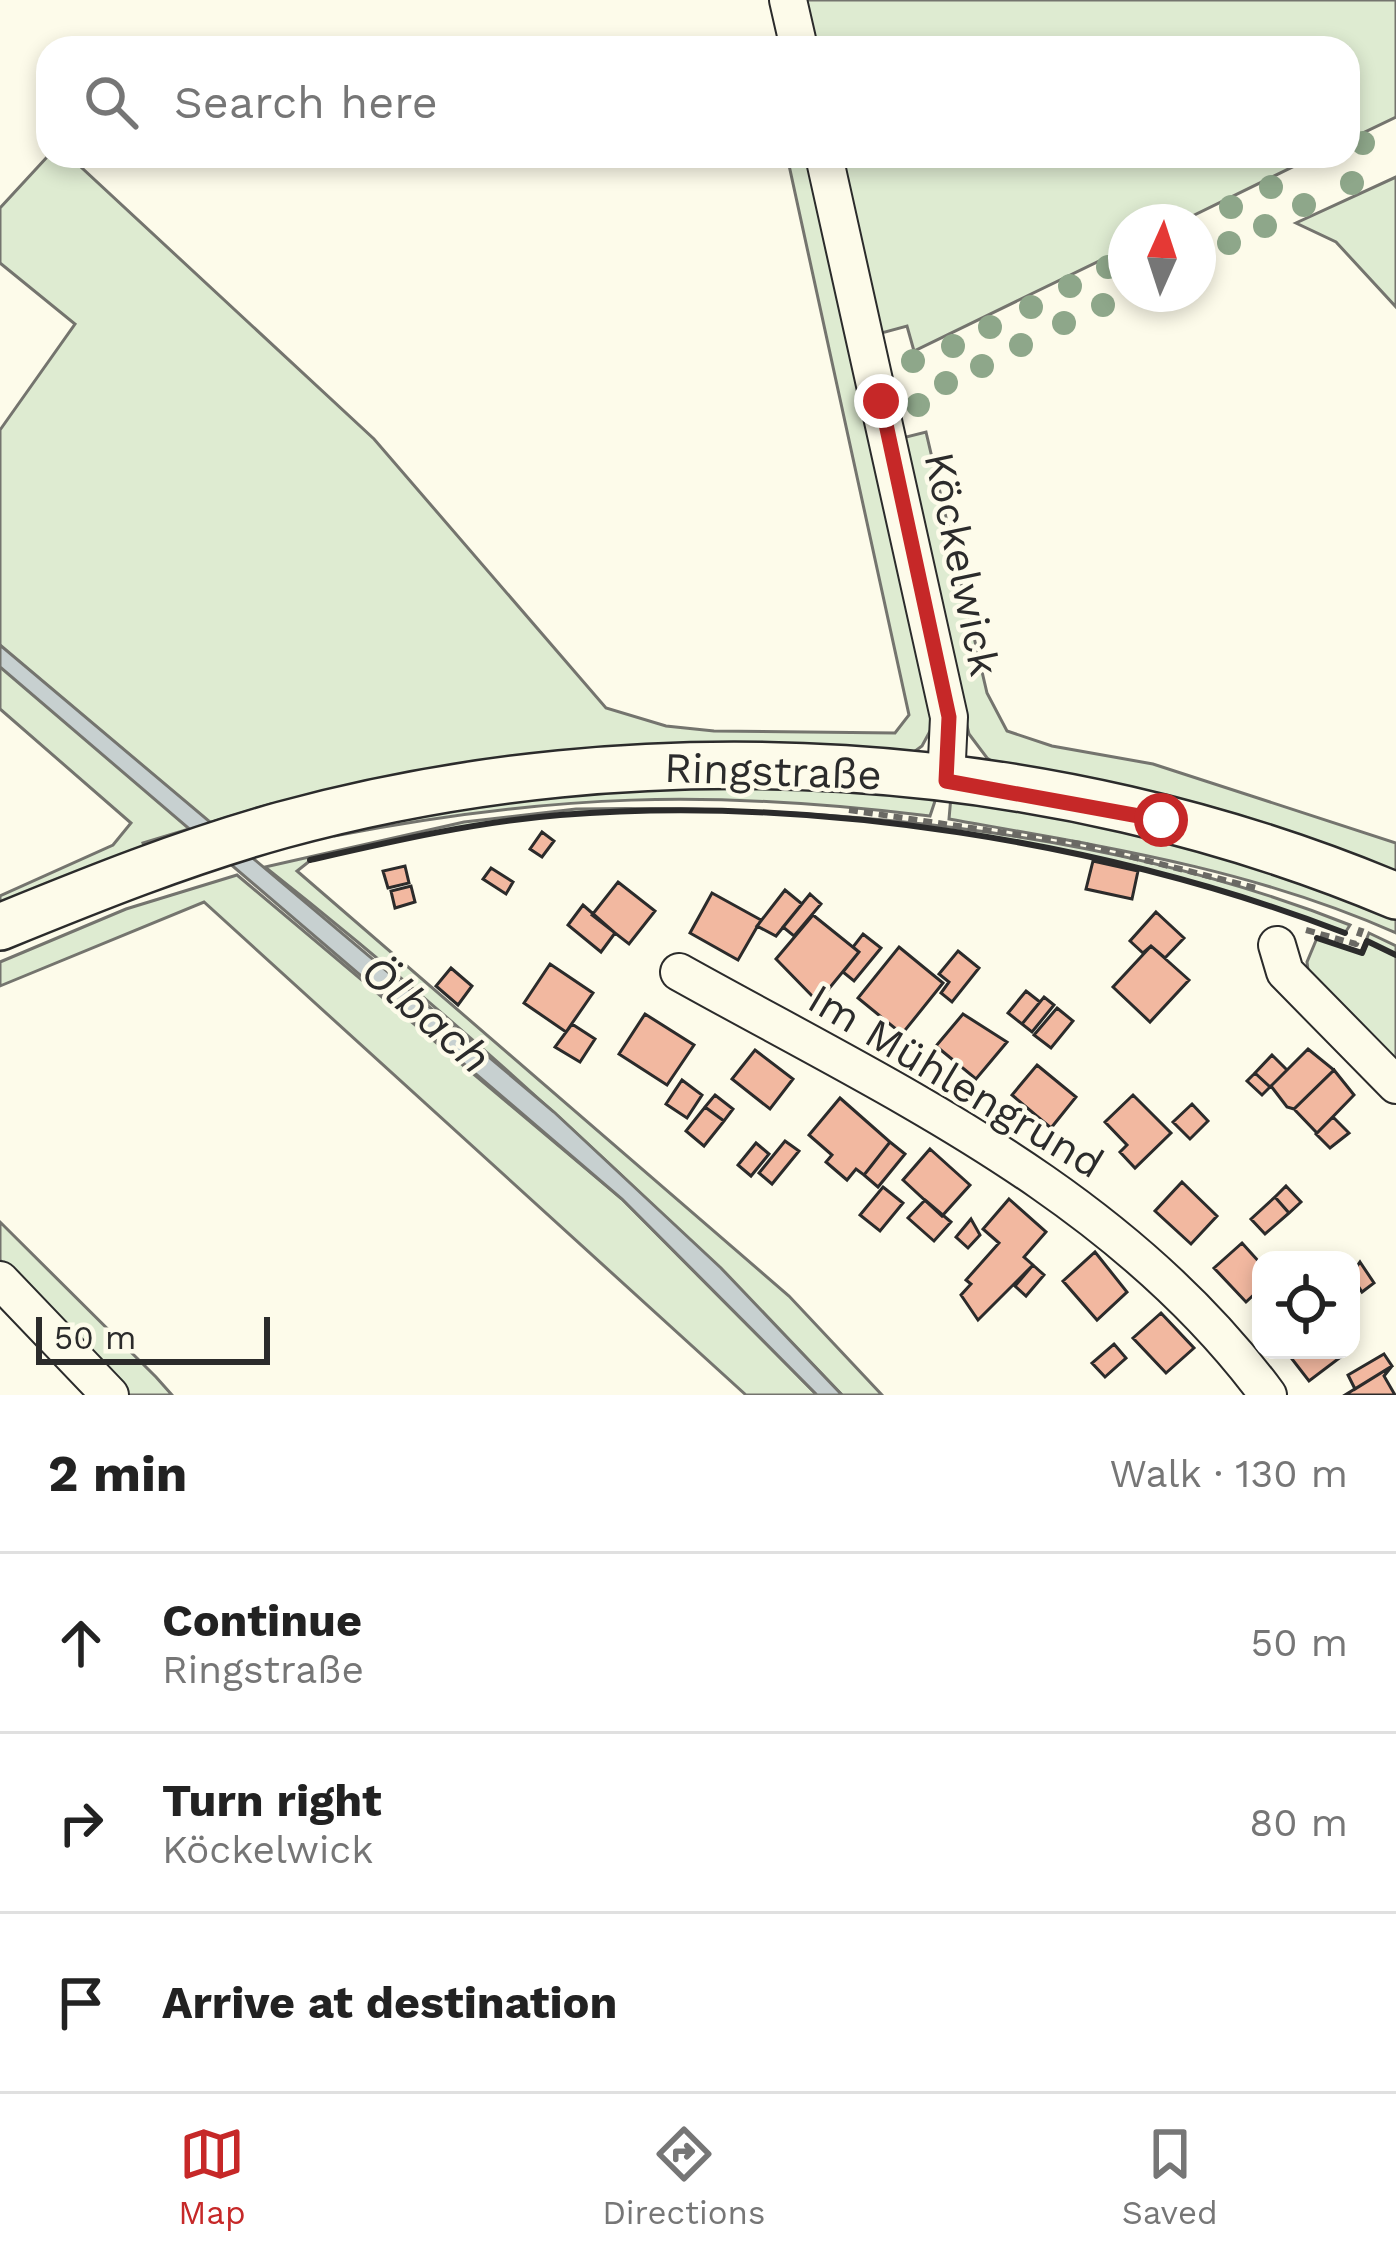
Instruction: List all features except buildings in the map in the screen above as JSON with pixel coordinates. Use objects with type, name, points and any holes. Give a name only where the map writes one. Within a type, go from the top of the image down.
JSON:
[{"type":"main road","name":"Ringstraße","points":[[0,927],[159,862],[284,825],[507,778],[619,767],[819,768],[946,781],[1161,820],[1256,844],[1396,896]]},
{"type":"street","points":[[788,0],[797,36]]},
{"type":"street","name":"Köckelwick","points":[[827,168],[949,717],[946,781]]},
{"type":"street","points":[[1277,945],[1285,972],[1396,1085]]},
{"type":"street","name":"Im Mühlengrund","points":[[679,972],[1052,1184],[1159,1271],[1220,1334],[1268,1395]]},
{"type":"street","points":[[0,1280],[110,1395]]},
{"type":"path","points":[[841,809],[1082,844],[1261,889]]},
{"type":"path","points":[[1277,945],[1299,930],[1356,944],[1366,926],[1346,917]]},
{"type":"green space","points":[[798,0],[1396,0],[1396,117],[1360,134],[1360,36],[807,36]]},
{"type":"green space","points":[[37,168],[82,168],[374,439],[606,708],[666,726],[714,731],[895,733],[909,715],[790,168],[813,168],[936,720],[922,746],[907,757],[273,812],[271,804],[143,843],[145,848],[0,909],[0,896],[113,845],[131,823],[0,709],[0,430],[75,324],[0,263],[0,208]]},
{"type":"green space","points":[[838,168],[1290,168],[1216,204],[1108,204],[1108,257],[914,351],[907,326],[878,334]]},
{"type":"green space","points":[[1396,177],[1396,307],[1336,242],[1296,223]]},
{"type":"green space","points":[[926,432],[987,693],[1007,731],[1052,746],[1153,764],[1396,843],[1396,879],[1009,773],[987,758],[969,734],[898,439]]},
{"type":"green space","points":[[675,782],[937,795],[930,816],[775,802],[631,800],[488,811],[334,836],[395,816]]},
{"type":"green space","points":[[951,796],[1121,827],[1229,855],[1396,913],[1396,933],[1232,876],[949,819]]},
{"type":"green space","points":[[576,809],[772,812],[969,830],[1164,866],[1258,892],[1350,925],[1345,933],[1158,873],[1060,850],[959,832],[757,812],[657,811],[529,818],[311,860],[297,871],[789,1296],[882,1395],[842,1395],[563,1121],[265,867],[464,822]]},
{"type":"green space","points":[[237,875],[622,1199],[817,1395],[746,1395],[204,902],[0,986],[0,962],[126,909]]},
{"type":"green space","points":[[1369,933],[1396,946],[1396,1067],[1309,978],[1307,962],[1317,938],[1361,953]]},
{"type":"green space","points":[[0,1222],[172,1395],[128,1395],[0,1260]]},
{"type":"water","name":"Ölbach","points":[[0,645],[554,1112],[721,1268],[842,1395],[817,1395],[622,1199],[0,667]]},
{"type":"wall","points":[[310,860],[528,818],[657,811],[756,812],[959,832],[1060,850],[1158,873],[1345,933]]},
{"type":"wall","points":[[1317,938],[1362,953],[1367,941],[1396,955]]},
{"type":"route","points":[[881,401],[949,717],[946,781],[1073,800],[1161,820]]}]
